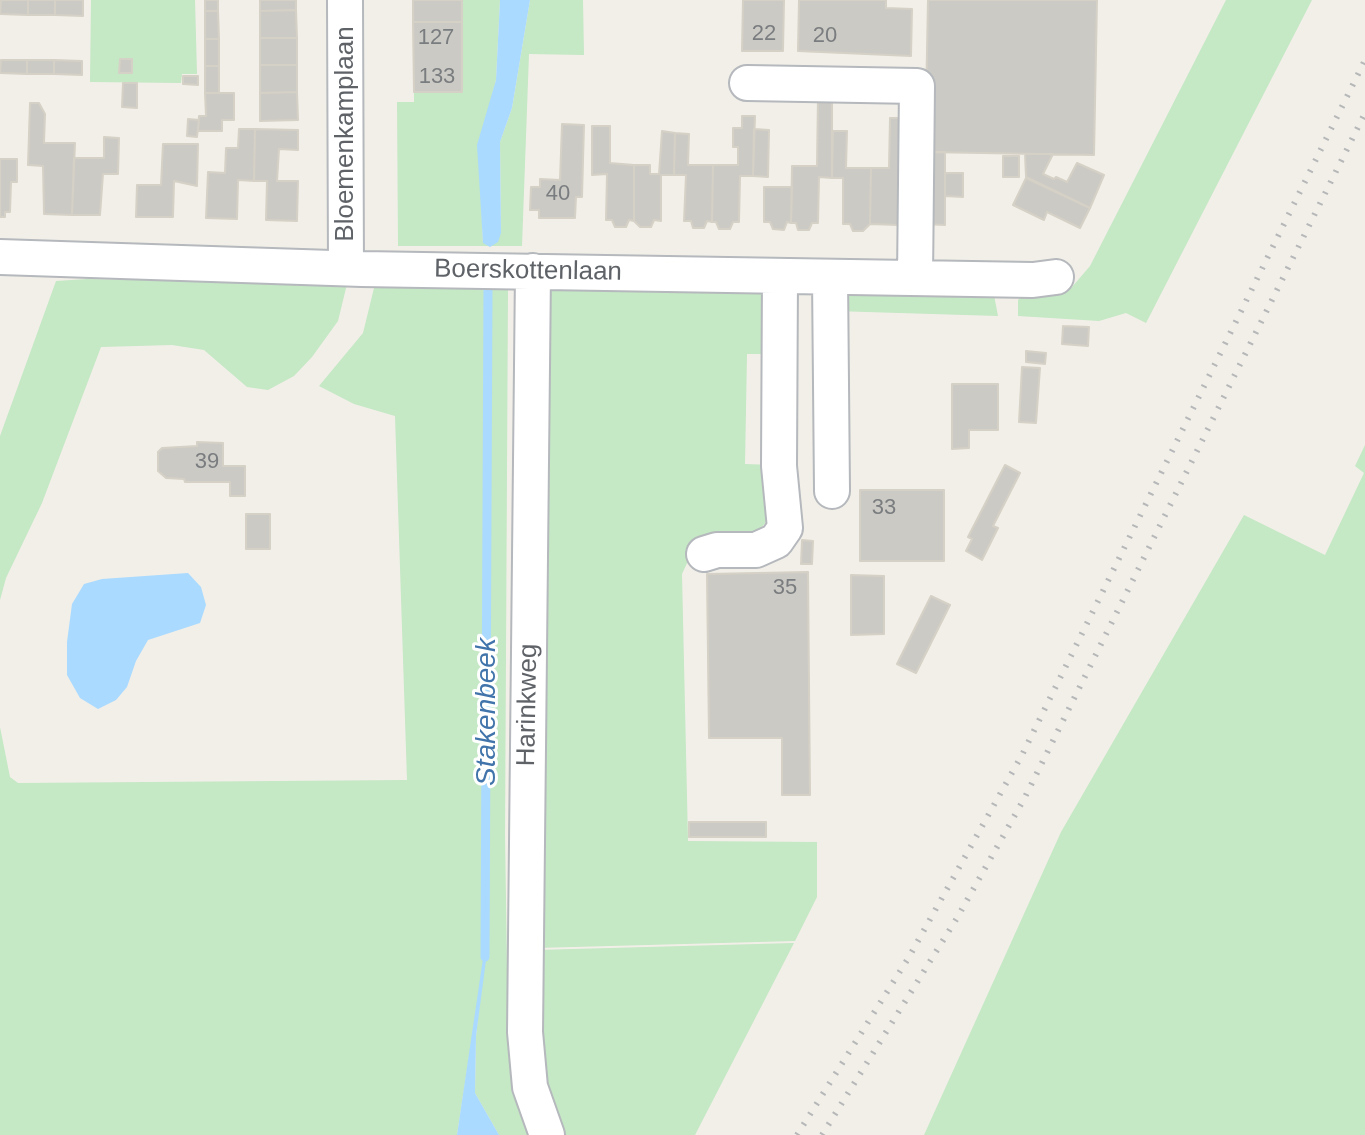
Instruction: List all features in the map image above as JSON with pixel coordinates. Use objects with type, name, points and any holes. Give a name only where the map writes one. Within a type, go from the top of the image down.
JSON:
[{"type":"street","name":"Bloemenkamplaan","points":[[345,0],[346,268]]},
{"type":"street","points":[[747,83],[917,86],[915,278]]},
{"type":"street","name":"Boerskottenlaan","points":[[0,257],[346,268],[1033,280],[1056,277]]},
{"type":"street","name":"Harinkweg","points":[[533,271],[525,1032],[530,1087],[547,1135]]},
{"type":"street","points":[[704,554],[717,550],[756,550],[776,541],[785,528],[779,466],[780,276]]},
{"type":"street","points":[[830,277],[832,491]]},
{"type":"green space","points":[[91,0],[195,0],[197,74],[182,74],[181,83],[90,82]]},
{"type":"green space","points":[[462,0],[500,0],[496,80],[489,109],[481,198],[483,243],[501,233],[500,142],[512,108],[530,0],[583,0],[584,55],[529,54],[522,246],[398,246],[397,102],[414,102],[414,92],[462,92]]},
{"type":"green space","points":[[1226,0],[1312,0],[1146,323],[1126,313],[1099,321],[1018,316],[1018,300],[1022,296],[1058,293],[1072,287],[1090,266]]},
{"type":"green space","points":[[56,281],[347,284],[338,321],[312,357],[294,376],[268,390],[247,387],[204,350],[172,345],[101,347],[42,503],[6,578],[0,600],[0,436]]},
{"type":"green space","points":[[375,284],[508,287],[505,835],[508,1032],[535,1135],[499,1135],[475,1093],[476,1036],[486,945],[457,1135],[0,1135],[0,727],[10,777],[18,783],[407,780],[395,416],[354,404],[319,386],[363,333]]},
{"type":"green space","points":[[549,286],[758,288],[765,296],[766,354],[747,354],[745,464],[773,465],[774,512],[753,538],[696,544],[682,574],[688,841],[817,842],[817,897],[795,941],[536,948]]},
{"type":"green space","points":[[842,293],[994,295],[998,316],[834,311]]},
{"type":"green space","points":[[1365,445],[1365,1135],[924,1135],[1061,832],[1244,515],[1325,555],[1364,473],[1355,466]]},
{"type":"green space","points":[[794,943],[695,1135],[561,1135],[538,1046],[536,950]]},
{"type":"water","points":[[500,0],[530,0],[512,108],[500,142],[501,233],[498,242],[490,247],[483,243],[477,145],[496,80]]},
{"type":"water","points":[[188,573],[201,587],[206,605],[200,623],[148,640],[127,687],[116,700],[98,709],[80,698],[67,675],[67,642],[72,604],[84,584],[102,579]]},
{"type":"water","points":[[485,945],[488,945],[476,1036],[475,1093],[499,1135],[457,1135]]},
{"type":"building","points":[[1,0],[28,0],[28,15],[0,14]]},
{"type":"building","points":[[28,0],[55,0],[55,15],[28,15]]},
{"type":"building","points":[[55,0],[83,0],[83,16],[55,15]]},
{"type":"building","points":[[205,0],[218,0],[218,11],[205,11]]},
{"type":"building","points":[[260,0],[296,0],[296,10],[260,11]]},
{"type":"building","points":[[413,0],[462,0],[462,22],[413,22]]},
{"type":"building","points":[[743,0],[784,0],[783,51],[742,51]]},
{"type":"building","points":[[799,0],[886,0],[886,8],[912,9],[911,56],[798,51]]},
{"type":"building","points":[[928,0],[1097,0],[1094,155],[925,152]]},
{"type":"building","points":[[296,10],[297,38],[260,38],[260,11]]},
{"type":"building","points":[[205,11],[218,11],[219,39],[205,39]]},
{"type":"building","points":[[413,22],[462,22],[462,92],[414,92]]},
{"type":"building","points":[[260,38],[297,38],[297,65],[260,65]]},
{"type":"building","points":[[205,39],[219,39],[219,66],[205,66]]},
{"type":"building","points":[[120,59],[132,59],[132,73],[119,73]]},
{"type":"building","points":[[1,60],[27,60],[27,74],[0,73]]},
{"type":"building","points":[[27,60],[54,60],[54,74],[27,74]]},
{"type":"building","points":[[54,60],[82,61],[82,75],[54,74]]},
{"type":"building","points":[[260,65],[297,65],[297,92],[260,93]]},
{"type":"building","points":[[205,66],[219,66],[219,93],[205,93]]},
{"type":"building","points":[[183,76],[198,76],[198,85],[183,84]]},
{"type":"building","points":[[123,83],[137,83],[137,108],[122,107]]},
{"type":"building","points":[[297,92],[298,120],[260,121],[260,93]]},
{"type":"building","points":[[205,93],[234,93],[234,120],[222,120],[222,131],[198,131],[199,116],[206,116]]},
{"type":"building","points":[[818,95],[832,95],[832,178],[819,177],[818,223],[812,223],[809,230],[798,230],[796,223],[791,223],[792,166],[817,166]]},
{"type":"building","points":[[30,103],[39,103],[45,114],[44,143],[75,143],[72,215],[44,214],[43,166],[28,165]]},
{"type":"building","points":[[742,116],[755,116],[753,176],[740,176],[739,222],[733,222],[730,229],[719,229],[716,222],[712,222],[713,165],[738,165],[738,147],[733,147],[733,128],[742,128]]},
{"type":"building","points":[[890,118],[911,118],[910,179],[898,179],[898,225],[870,224],[871,168],[889,168]]},
{"type":"building","points":[[188,119],[199,120],[197,137],[187,136]]},
{"type":"building","points":[[562,124],[584,125],[582,197],[576,197],[575,218],[539,218],[539,210],[530,210],[531,187],[540,187],[540,179],[560,180]]},
{"type":"building","points":[[592,126],[610,126],[610,163],[634,165],[634,221],[629,220],[626,227],[615,227],[612,220],[606,220],[607,174],[592,175]]},
{"type":"building","points":[[239,129],[255,129],[254,181],[238,180],[237,219],[206,218],[208,172],[225,173],[226,148],[238,148]]},
{"type":"building","points":[[255,129],[298,130],[298,150],[279,149],[277,181],[298,181],[297,221],[266,220],[267,181],[254,181]]},
{"type":"building","points":[[754,129],[769,130],[768,177],[753,176]]},
{"type":"building","points":[[662,131],[675,133],[674,175],[661,175],[661,221],[654,220],[651,227],[640,227],[634,221],[634,165],[650,165],[650,174],[659,174]]},
{"type":"building","points":[[833,131],[847,131],[846,168],[871,168],[870,224],[863,231],[853,231],[850,224],[843,224],[843,178],[832,178]]},
{"type":"building","points":[[675,133],[689,134],[688,165],[713,165],[712,222],[707,221],[704,228],[693,228],[691,221],[684,221],[686,175],[674,175]]},
{"type":"building","points":[[104,137],[119,138],[118,174],[103,174],[100,215],[72,215],[74,158],[104,158]]},
{"type":"building","points":[[163,144],[198,144],[197,186],[174,181],[173,217],[136,217],[137,185],[161,185]]},
{"type":"building","points":[[923,152],[945,152],[945,225],[923,224]]},
{"type":"building","points":[[1025,154],[1053,154],[1043,174],[1054,179],[1067,182],[1077,163],[1104,175],[1090,208],[1026,177]]},
{"type":"building","points":[[1003,156],[1019,156],[1019,177],[1003,177]]},
{"type":"building","points":[[0,159],[17,159],[17,182],[11,182],[10,212],[5,212],[5,217],[0,217]]},
{"type":"building","points":[[945,173],[963,173],[963,197],[945,196]]},
{"type":"building","points":[[1026,178],[1090,208],[1080,228],[1047,212],[1044,220],[1013,205]]},
{"type":"building","points":[[764,187],[792,187],[791,223],[787,222],[784,230],[773,229],[770,222],[764,222]]},
{"type":"building","points":[[1063,326],[1089,327],[1088,346],[1062,344]]},
{"type":"building","points":[[1026,351],[1046,353],[1045,364],[1026,362]]},
{"type":"building","points":[[1022,367],[1040,368],[1036,423],[1019,422]]},
{"type":"building","points":[[952,384],[998,384],[998,430],[969,430],[969,448],[952,449]]},
{"type":"building","points":[[197,442],[223,443],[223,466],[245,466],[245,496],[230,496],[230,482],[185,482],[184,479],[166,478],[158,471],[158,452],[162,448],[197,446]]},
{"type":"building","points":[[1005,465],[1020,473],[993,526],[998,528],[982,560],[966,551],[972,539],[968,537]]},
{"type":"building","points":[[860,490],[944,490],[944,561],[860,561]]},
{"type":"building","points":[[246,514],[270,514],[270,549],[246,549]]},
{"type":"building","points":[[802,540],[813,541],[812,564],[801,564]]},
{"type":"building","points":[[808,572],[810,795],[782,795],[782,738],[709,738],[707,574]]},
{"type":"building","points":[[851,575],[884,576],[884,634],[851,635]]},
{"type":"building","points":[[931,596],[950,605],[916,673],[897,664]]},
{"type":"building","points":[[689,822],[766,822],[766,837],[689,837]]},
{"type":"waterway","name":"Stakenbeek","points":[[485,957],[488,287]]},
{"type":"railway","points":[[797,1135],[909,957],[1023,753],[1365,60]]},
{"type":"railway","points":[[822,1135],[957,918],[1024,799],[1365,113]]}]
